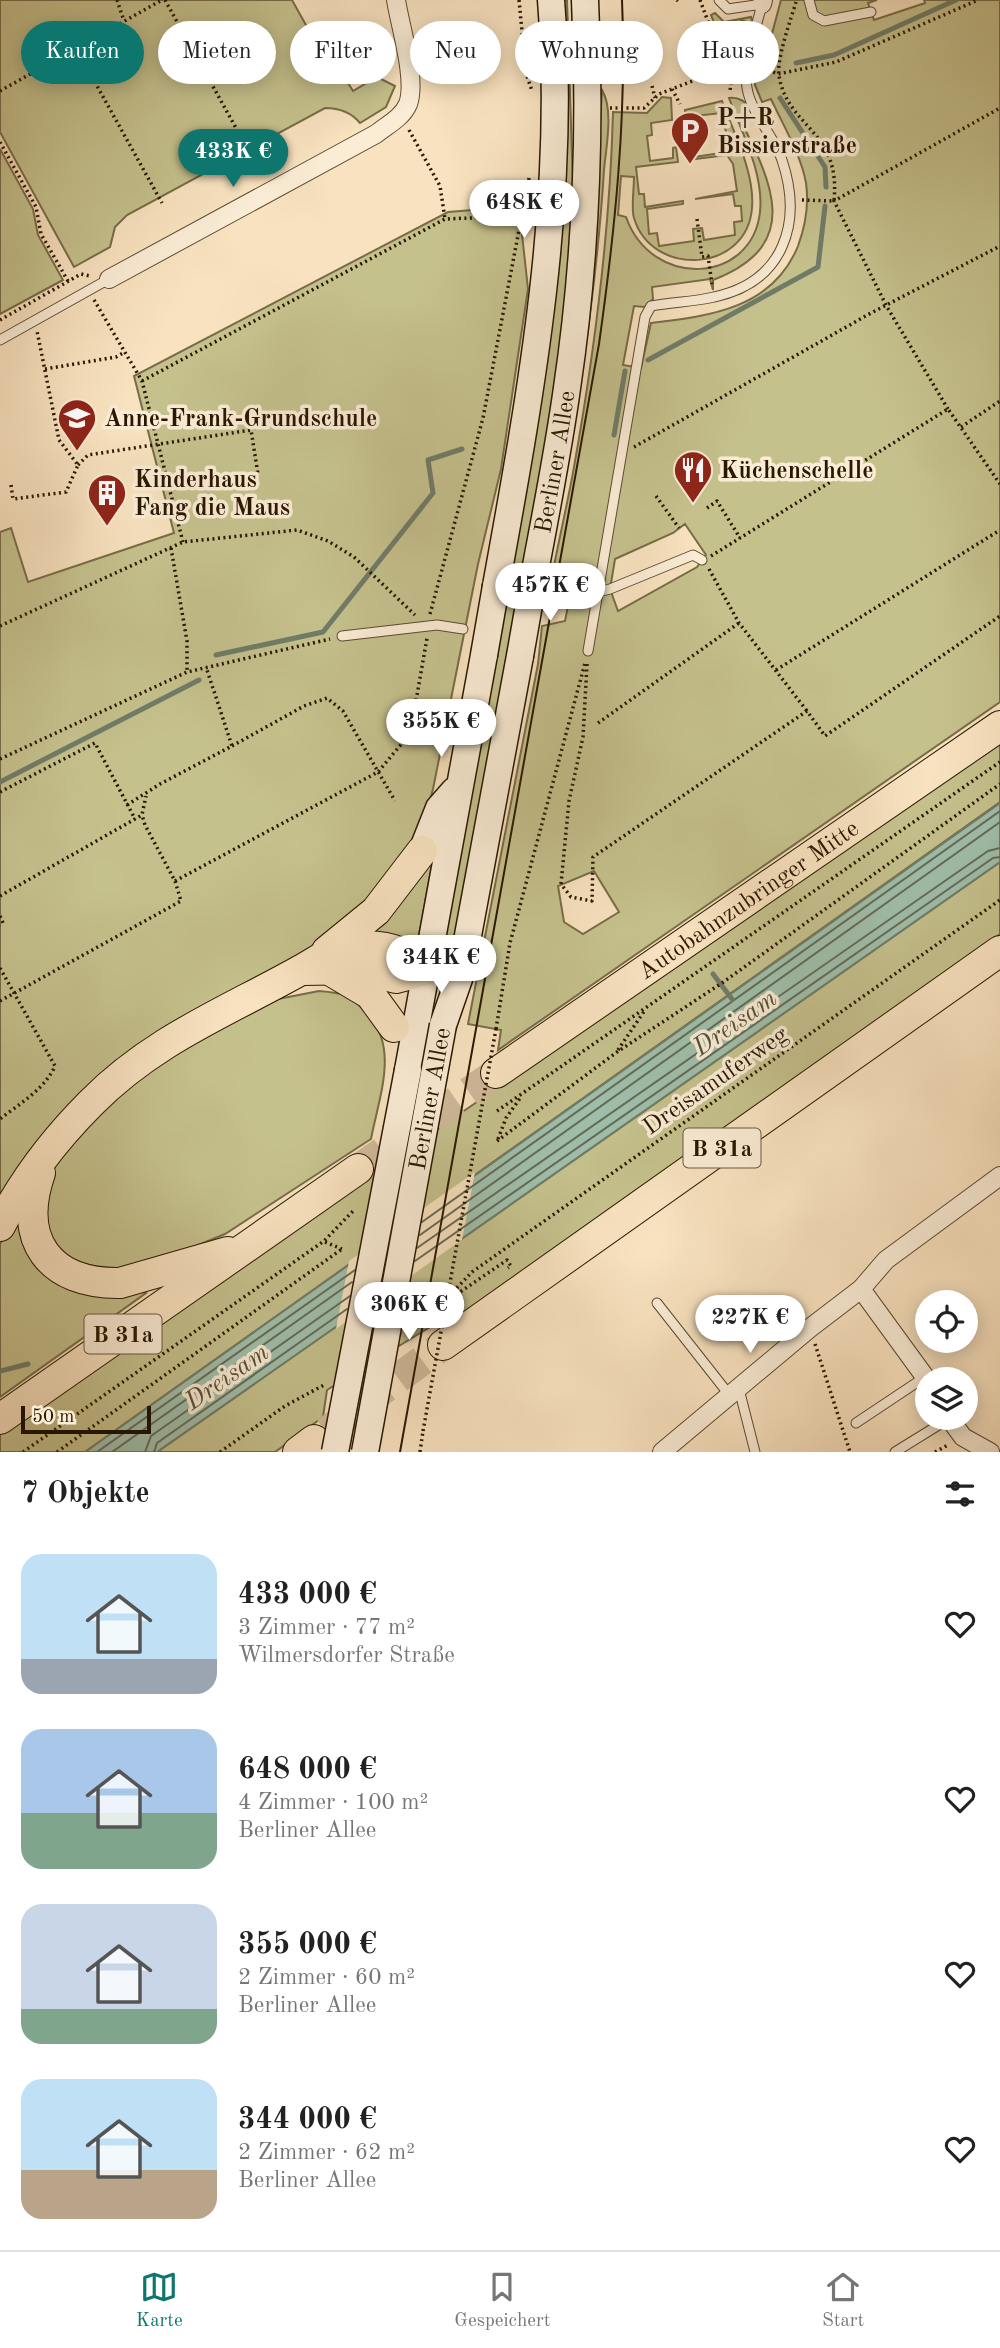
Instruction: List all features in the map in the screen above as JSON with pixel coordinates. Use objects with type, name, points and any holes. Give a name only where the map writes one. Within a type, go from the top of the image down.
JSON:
[{"type":"highway","name":"Autobahnzubringer Mitte","points":[[496,1073],[1000,726]]},
{"type":"highway","points":[[0,1226],[18,1192],[91,1103],[159,1047],[257,991],[318,964],[376,911],[422,850]]},
{"type":"highway","name":"B 31a","points":[[443,1345],[1000,951]]},
{"type":"highway","points":[[318,964],[359,969],[396,978],[426,970]]},
{"type":"highway","points":[[318,964],[370,994],[405,1023]]},
{"type":"highway","points":[[46,1157],[31,1209],[35,1234],[50,1261],[73,1277],[94,1282],[120,1283],[246,1248]]},
{"type":"highway","name":"B 31a","points":[[0,1419],[358,1169]]},
{"type":"main road","name":"Berliner Allee","points":[[316,1448],[408,1070],[405,1023],[426,970],[531,380],[551,215],[555,122],[551,0]]},
{"type":"main road","name":"Berliner Allee","points":[[365,1452],[443,1025],[461,973],[568,387],[581,268],[587,164],[585,0]]},
{"type":"main road","points":[[422,850],[439,808],[460,785]]},
{"type":"main road","points":[[426,970],[461,973]]},
{"type":"street","points":[[109,279],[376,134],[399,117],[408,104],[410,84],[396,0]]},
{"type":"street","points":[[662,1452],[810,1328],[861,1289],[887,1260],[1000,1176]]},
{"type":"street","points":[[861,1289],[917,1367]]},
{"type":"street","points":[[958,1430],[963,1437],[990,1452]]},
{"type":"lane","points":[[588,651],[645,317],[651,306],[716,297],[750,285],[776,259],[788,228],[792,201],[781,158],[747,89],[754,2],[728,9],[719,0]]},
{"type":"lane","points":[[809,0],[813,15],[824,21],[871,12]]},
{"type":"lane","points":[[0,340],[109,279]]},
{"type":"lane","points":[[568,599],[597,593],[693,555],[702,560]]},
{"type":"lane","points":[[342,636],[426,626],[463,629]]},
{"type":"lane","points":[[657,1304],[735,1393],[755,1452]]},
{"type":"lane","points":[[856,1423],[915,1386]]},
{"type":"lane","points":[[895,1452],[931,1430]]},
{"type":"path","points":[[117,0],[124,21],[163,0],[251,155]]},
{"type":"path","points":[[519,0],[527,72],[533,96]]},
{"type":"path","points":[[699,0],[707,21]]},
{"type":"path","points":[[779,70],[796,0]]},
{"type":"path","points":[[779,74],[835,62],[978,0]]},
{"type":"path","points":[[779,77],[789,102],[820,137],[831,158],[835,185],[834,201],[887,307],[948,409],[1000,484]]},
{"type":"path","points":[[0,91],[21,79]]},
{"type":"path","points":[[96,84],[162,202]]},
{"type":"path","points":[[610,108],[644,108],[684,84]]},
{"type":"path","points":[[730,91],[732,84]]},
{"type":"path","points":[[652,86],[655,99]]},
{"type":"path","points":[[672,89],[680,104]]},
{"type":"path","points":[[636,109],[637,104]]},
{"type":"path","points":[[792,201],[834,201],[1000,108]]},
{"type":"path","points":[[399,117],[422,149],[440,186],[445,219]]},
{"type":"path","points":[[0,142],[36,207],[41,233],[68,281]]},
{"type":"path","points":[[175,881],[378,772],[404,741],[413,718],[427,647],[426,626],[483,418],[520,216],[531,172]]},
{"type":"path","points":[[142,381],[445,219],[520,216]]},
{"type":"path","points":[[697,219],[702,257],[708,256],[713,290]]},
{"type":"path","points":[[623,452],[1000,246]]},
{"type":"path","points":[[0,320],[81,274],[109,279]]},
{"type":"path","points":[[81,274],[87,289],[142,381],[183,542]]},
{"type":"path","points":[[35,319],[59,440],[78,465]]},
{"type":"path","points":[[46,369],[116,357],[125,352]]},
{"type":"path","points":[[961,427],[1000,401]]},
{"type":"path","points":[[948,409],[702,560],[739,623],[825,736],[1000,615]]},
{"type":"path","points":[[10,485],[13,499],[66,492],[78,465],[89,455],[251,430],[258,474],[253,473]]},
{"type":"path","points":[[656,496],[679,528]]},
{"type":"path","points":[[707,508],[717,501],[740,538]]},
{"type":"path","points":[[0,626],[183,542],[297,530],[328,541],[361,563],[426,626]]},
{"type":"path","points":[[776,671],[1000,530]]},
{"type":"path","points":[[172,548],[187,641],[187,672]]},
{"type":"path","points":[[598,723],[739,623]]},
{"type":"path","points":[[0,759],[187,672],[342,636]]},
{"type":"path","points":[[588,651],[583,737],[569,801],[561,884],[570,897],[592,901],[593,857],[807,711]]},
{"type":"path","points":[[420,1452],[510,943],[588,651]]},
{"type":"path","points":[[206,667],[232,746]]},
{"type":"path","points":[[127,805],[160,784],[304,706],[327,698],[343,710],[395,801]]},
{"type":"path","points":[[0,792],[95,743],[135,819]]},
{"type":"path","points":[[497,1111],[1000,762]]},
{"type":"path","points":[[523,1094],[506,1118],[497,1141],[617,1052],[722,983],[1000,784]]},
{"type":"path","points":[[0,1001],[181,901],[175,881],[145,825],[142,815],[147,794]]},
{"type":"path","points":[[0,896],[142,815]]},
{"type":"path","name":"Dreisamuferweg","points":[[453,1292],[472,1272],[1000,900]]},
{"type":"path","points":[[0,916],[3,923],[0,925]]},
{"type":"path","points":[[0,968],[54,1066],[50,1077],[0,1119]]},
{"type":"path","points":[[617,1052],[648,1006]]},
{"type":"path","points":[[23,1452],[324,1241],[354,1210]]},
{"type":"path","points":[[57,1452],[342,1248],[324,1241]]},
{"type":"path","points":[[449,1300],[507,1260],[511,1266],[502,1273]]},
{"type":"path","points":[[810,1328],[850,1452]]},
{"type":"path","points":[[220,1452],[285,1406],[324,1385]]},
{"type":"shaded area","points":[[0,0],[292,0],[304,21],[290,21],[290,84],[349,84],[353,91],[365,84],[395,86],[386,107],[360,123],[344,111],[325,108],[127,215],[115,227],[110,247],[74,267],[0,132]]},
{"type":"shaded area","points":[[560,0],[567,0],[568,21],[558,21]]},
{"type":"shaded area","points":[[781,0],[877,0],[868,3],[874,20],[925,3],[924,0],[1000,0],[1000,702],[498,1050],[501,1030],[468,1024],[538,664],[542,626],[565,621],[573,581],[550,587],[574,467],[595,334],[609,201],[613,112],[647,113],[662,97],[671,98],[672,120],[651,123],[652,135],[647,136],[650,161],[673,158],[673,148],[676,147],[678,162],[636,167],[639,194],[644,194],[645,207],[683,201],[683,204],[647,209],[649,234],[657,233],[659,246],[694,241],[693,229],[702,228],[704,240],[735,235],[734,222],[742,221],[741,206],[735,206],[733,194],[695,199],[737,191],[733,164],[727,155],[687,160],[727,152],[725,141],[728,139],[721,113],[686,117],[685,110],[722,101],[747,167],[752,208],[746,230],[734,245],[717,256],[698,260],[678,258],[659,251],[644,237],[633,214],[634,177],[621,176],[618,215],[626,217],[639,241],[657,257],[678,266],[700,269],[721,264],[739,253],[753,236],[760,212],[759,183],[751,154],[729,98],[742,100],[750,110],[739,117],[762,165],[772,210],[770,230],[760,249],[742,266],[713,280],[713,290],[710,279],[652,287],[653,299],[645,307],[634,306],[623,365],[641,368],[651,323],[717,312],[756,296],[773,283],[787,267],[798,246],[806,215],[804,172],[771,99],[762,102],[755,85],[779,84],[779,21],[775,21]],"holes":[[[685,524],[706,555],[697,567],[618,611],[610,589],[615,559],[673,533]],[[594,871],[619,912],[583,934],[564,922],[558,886]]]},
{"type":"shaded area","points":[[715,13],[723,21],[713,21],[711,15]]},
{"type":"shaded area","points":[[751,17],[752,21],[729,21]]},
{"type":"shaded area","points":[[553,84],[570,84],[574,217],[566,330],[458,936],[438,956],[518,509]]},
{"type":"shaded area","points":[[602,90],[608,108],[608,129],[596,267],[576,412],[551,557],[594,230]]},
{"type":"shaded area","points":[[0,149],[33,209],[38,235],[63,280],[0,314]]},
{"type":"shaded area","points":[[523,206],[520,216],[528,289],[501,469],[478,564],[433,789],[425,818],[398,870],[324,942],[225,995],[0,1201],[0,532],[11,528],[28,582],[174,533],[134,376],[448,212]]},
{"type":"shaded area","points":[[1000,741],[1000,802],[85,1452],[0,1452],[0,1431]]},
{"type":"shaded area","points":[[433,859],[417,946],[363,934]]},
{"type":"shaded area","points":[[1000,862],[1000,934],[446,1328],[448,1316],[327,1390],[323,1417],[275,1452],[157,1452]]},
{"type":"shaded area","points":[[319,991],[340,994],[355,1001],[376,1026],[382,1041],[384,1072],[371,1139],[225,1234],[128,1274],[59,1258],[39,1216],[60,1148],[137,1072],[273,1000]]},
{"type":"shaded area","points":[[16,1214],[36,1259],[146,1293],[0,1397],[0,1244]]},
{"type":"water","name":"Dreisam","points":[[1000,803],[1000,862],[157,1452],[85,1452]]},
{"type":"pier","points":[[475,1172],[462,1240],[336,1329],[349,1261]]},
{"type":"waterway","points":[[796,63],[834,55],[956,0]]},
{"type":"waterway","points":[[780,98],[825,167],[826,187]]},
{"type":"waterway","points":[[648,360],[818,267],[825,206]]},
{"type":"waterway","points":[[614,435],[625,371]]},
{"type":"waterway","points":[[216,655],[323,632],[433,493],[428,460],[462,449]]},
{"type":"waterway","points":[[0,782],[199,680]]},
{"type":"waterway","points":[[713,974],[732,999]]},
{"type":"waterway","points":[[0,1371],[28,1364]]},
{"type":"tunnel","points":[[358,1169],[496,1073]]},
{"type":"tunnel","points":[[326,1432],[443,1345]]},
{"type":"tram line","points":[[400,1452],[599,344],[610,258],[621,130],[622,0]]},
{"type":"place","name":"P+R Bissierstraße","points":[[690,165]]},
{"type":"place","name":"Anne-Frank-Grundschule","points":[[77,452]]},
{"type":"place","name":"Küchenschelle","points":[[693,504]]},
{"type":"place","name":"Kinderhaus Fang die Maus","points":[[107,527]]}]
